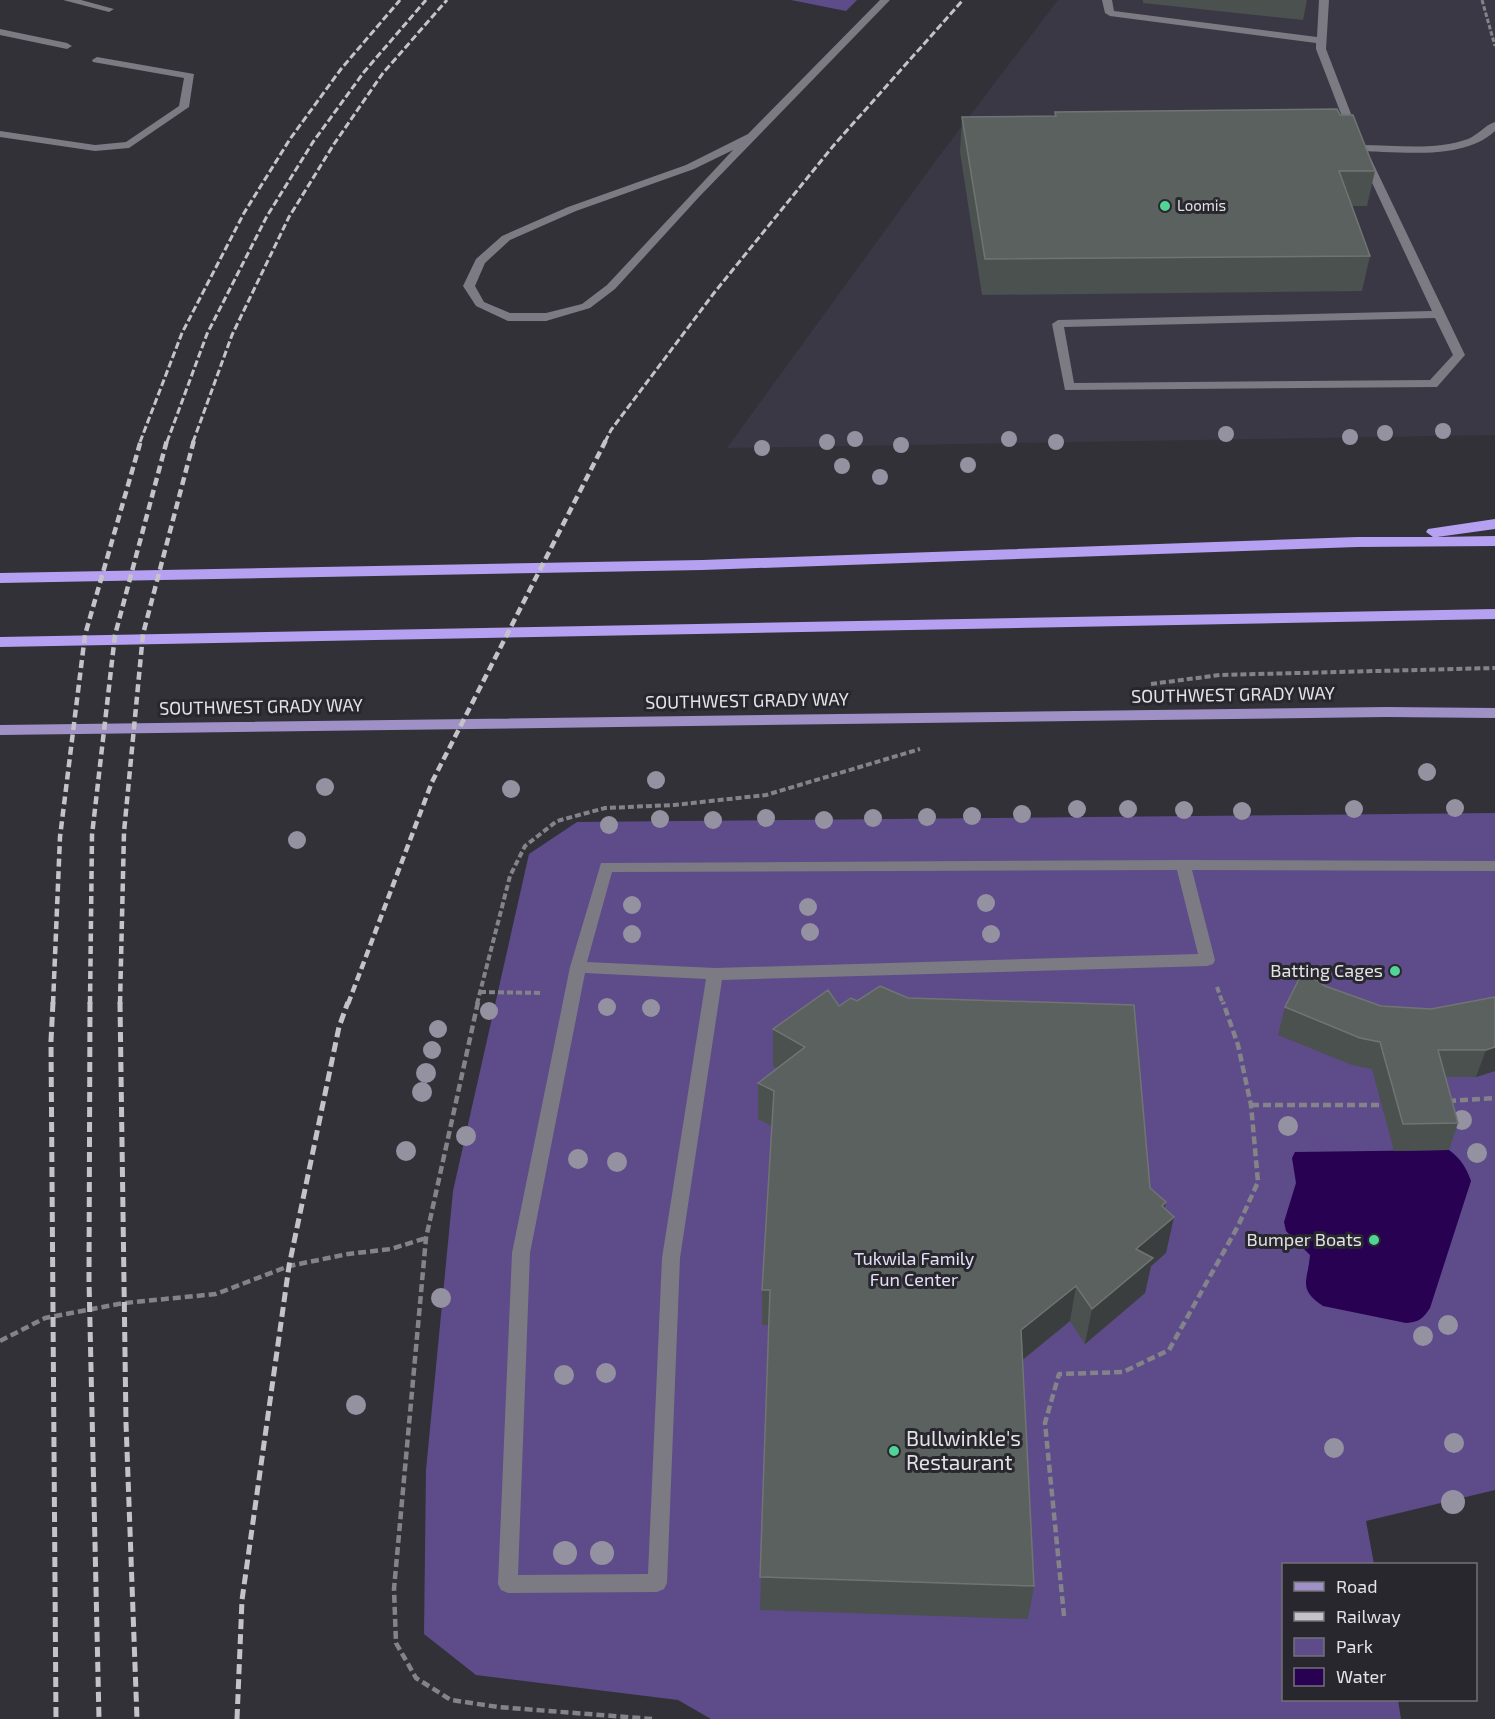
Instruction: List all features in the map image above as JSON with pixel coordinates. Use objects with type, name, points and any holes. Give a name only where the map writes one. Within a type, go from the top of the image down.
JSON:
[{"type":"highway","points":[[1357,542],[1495,524]]},
{"type":"highway","points":[[0,578],[702,565],[1357,542],[1495,541]]},
{"type":"highway","points":[[0,642],[1495,614]]},
{"type":"highway","points":[[1333,616],[1495,622]]},
{"type":"main road","name":"SOUTHWEST GRADY WAY","points":[[0,730],[1386,712],[1495,713]]},
{"type":"street","points":[[68,0],[109,9]]},
{"type":"street","points":[[753,136],[690,167],[572,209],[506,238],[480,261],[469,286],[480,304],[508,317],[546,317],[586,306],[611,287],[695,195],[753,136],[885,0]]},
{"type":"street","points":[[1107,0],[1110,13],[1321,41]]},
{"type":"street","points":[[1324,0],[1321,49],[1361,148],[1459,356],[1433,384],[1069,387],[1058,324],[1439,314]]},
{"type":"street","points":[[0,32],[67,46]]},
{"type":"street","points":[[0,134],[95,148],[129,144],[184,107],[190,76],[98,60]]},
{"type":"street","points":[[1361,148],[1448,147],[1476,140],[1495,125]]},
{"type":"street","points":[[578,967],[715,974],[1207,960],[1183,865]]},
{"type":"street","points":[[715,974],[671,1258],[657,1583],[508,1584],[521,1253],[578,967],[606,867],[1495,866]]},
{"type":"path","points":[[1482,0],[1495,46]]},
{"type":"path","points":[[1064,1616],[1045,1424],[1059,1374],[1123,1372],[1169,1350],[1238,1226],[1258,1182],[1251,1105],[1238,1045],[1207,960]]},
{"type":"path","points":[[480,992],[573,994]]},
{"type":"path","points":[[1439,1101],[1495,1098]]},
{"type":"path","points":[[1251,1105],[1361,1107],[1395,1105]]},
{"type":"path","points":[[0,1341],[45,1318],[124,1303],[216,1294],[289,1266],[348,1254],[392,1249],[426,1238]]},
{"type":"shaded area","points":[[1058,0],[1495,0],[1495,435],[727,448],[937,159]]},
{"type":"green space","points":[[791,0],[857,0],[846,11]]},
{"type":"green space","name":"Tukwila Family Fun Center","points":[[1495,813],[1495,1490],[1366,1521],[1374,1563],[1282,1563],[1282,1701],[1398,1701],[1401,1719],[711,1719],[678,1700],[476,1675],[424,1634],[426,1470],[453,1191],[529,854],[577,822]]},
{"type":"water","name":"Bumper Boats","points":[[1449,1150],[1463,1164],[1471,1181],[1430,1308],[1425,1315],[1417,1321],[1406,1323],[1323,1306],[1315,1300],[1310,1295],[1306,1284],[1310,1255],[1286,1231],[1284,1222],[1296,1183],[1292,1158],[1295,1152]]},
{"type":"building","points":[[1337,109],[1340,115],[1353,115],[1375,171],[1339,171],[1370,256],[985,259],[962,117],[1056,116],[1055,112]]},
{"type":"building","points":[[1303,971],[1325,986],[1381,1006],[1431,1009],[1495,997],[1495,1047],[1486,1050],[1438,1050],[1458,1123],[1403,1124],[1380,1042],[1360,1038],[1285,1007]]},
{"type":"building","points":[[880,986],[908,998],[1134,1005],[1150,1188],[1166,1202],[1162,1206],[1174,1217],[1136,1249],[1153,1258],[1092,1309],[1076,1286],[1021,1330],[1034,1586],[760,1577],[770,1290],[762,1290],[774,1091],[758,1083],[805,1047],[773,1029],[828,990],[839,1006],[851,998],[857,1001]]},
{"type":"railway","points":[[140,442],[182,333],[244,213],[290,139],[341,69],[400,0]]},
{"type":"railway","points":[[167,442],[207,334],[267,216],[313,142],[364,72],[426,0]]},
{"type":"railway","points":[[193,442],[232,335],[289,217],[334,144],[383,73],[447,0]]},
{"type":"railway","points":[[606,440],[611,430],[714,293],[834,145],[963,0]]},
{"type":"railway","points":[[53,1004],[60,837],[85,635],[141,440]]},
{"type":"railway","points":[[90,1004],[92,835],[115,635],[167,440]]},
{"type":"railway","points":[[120,1003],[124,832],[143,634],[194,440]]},
{"type":"railway","points":[[348,1004],[432,782],[606,440]]},
{"type":"railway","points":[[53,1002],[51,1041],[56,1719]]},
{"type":"railway","points":[[90,1002],[89,1280],[99,1719]]},
{"type":"railway","points":[[237,1719],[242,1600],[289,1266],[339,1027],[348,1002]]},
{"type":"railway","points":[[120,1003],[126,1423],[137,1719]]},
{"type":"place","name":"Loomis","points":[[1165,206]]},
{"type":"place","name":"Batting Cages","points":[[1395,971]]},
{"type":"place","name":"Bumper Boats","points":[[1374,1240]]},
{"type":"place","name":"Bullwinkle's Restaurant","points":[[894,1451]]}]
